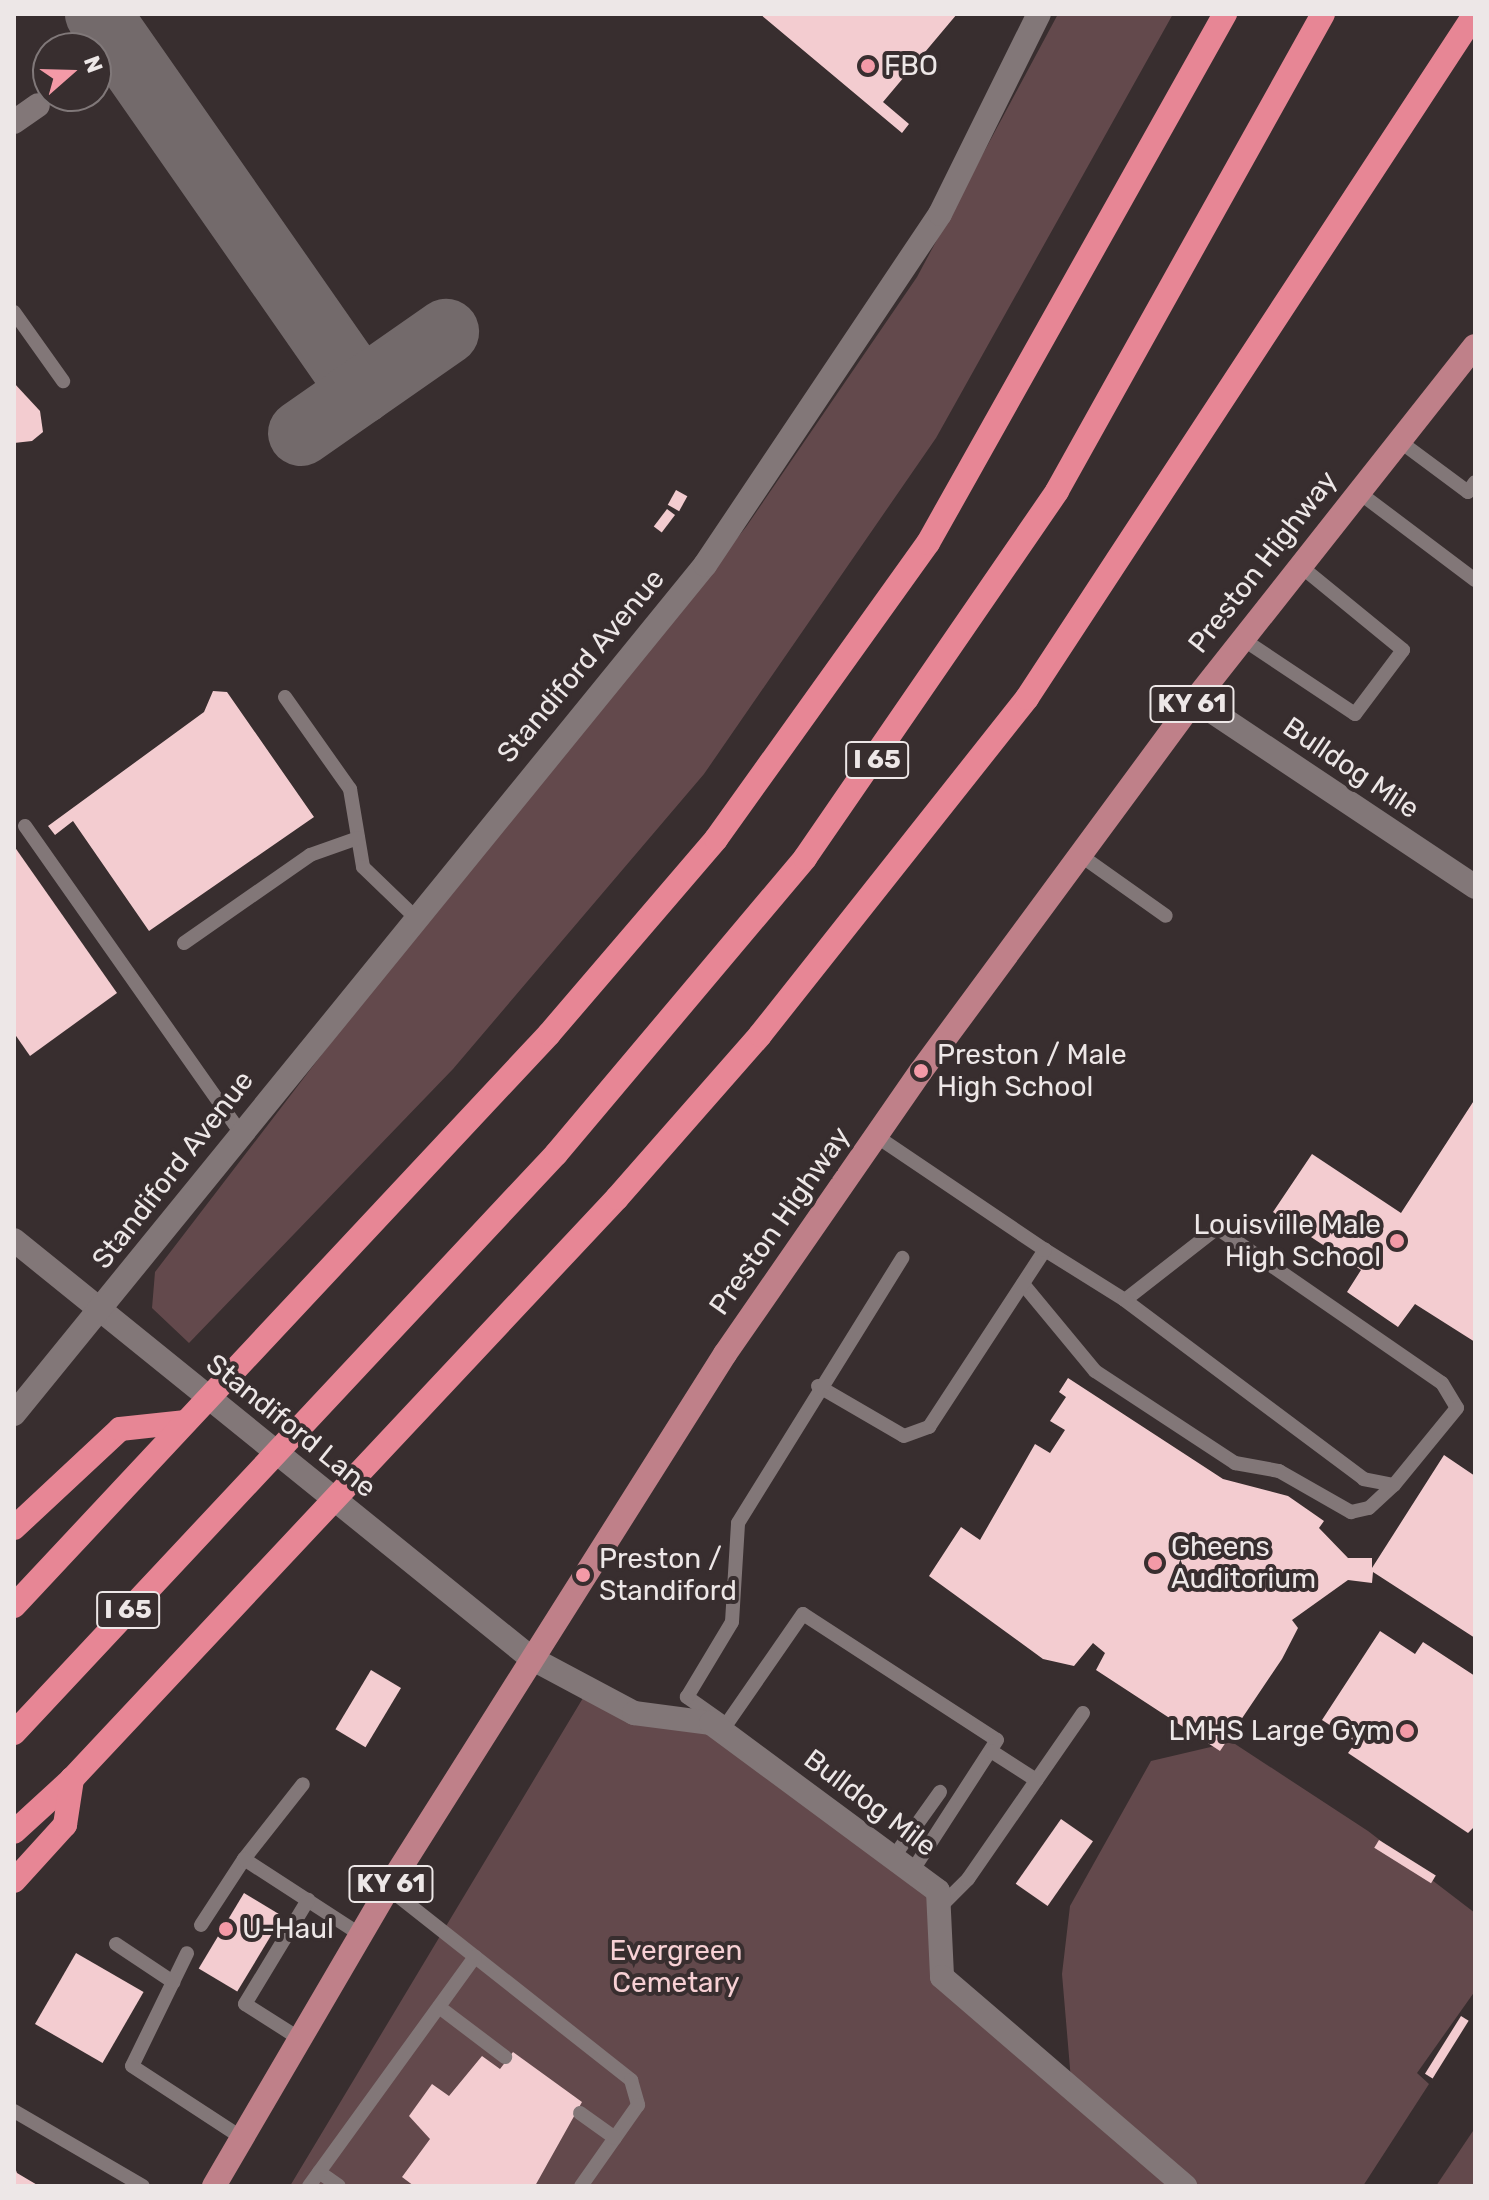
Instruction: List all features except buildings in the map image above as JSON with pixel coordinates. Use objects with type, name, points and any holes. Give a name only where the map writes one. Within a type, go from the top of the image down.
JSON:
[{"type":"highway","points":[[14,1606],[579,1001],[716,839],[830,686],[928,543],[1225,14]]},
{"type":"highway","name":"I 65","points":[[14,1733],[661,1037],[885,750],[1080,453],[1323,14]]},
{"type":"highway","points":[[14,1832],[72,1779],[703,1102],[1008,723],[1475,14]]},
{"type":"highway","points":[[14,1528],[120,1429],[184,1422]]},
{"type":"highway","points":[[14,1881],[65,1825],[72,1779]]},
{"type":"main road","name":"Preston Highway","points":[[214,2186],[388,1888],[718,1364],[876,1136],[1241,638],[1398,440],[1472,356]]},
{"type":"street","name":"Standiford Avenue","points":[[14,1414],[414,916],[705,565],[940,214],[1039,14]]},
{"type":"street","points":[[14,122],[32,109]]},
{"type":"street","name":"Bulldog Mile","points":[[1195,700],[1475,887]]},
{"type":"street","name":"Standiford Lane","points":[[14,1240],[531,1658]]},
{"type":"street","name":"Bulldog Mile","points":[[531,1658],[634,1713],[711,1723],[940,1898],[942,1977],[1185,2186]]},
{"type":"lane","points":[[14,312],[63,381]]},
{"type":"lane","points":[[1398,440],[1468,492],[1475,482]]},
{"type":"lane","points":[[1357,491],[1475,580]]},
{"type":"lane","points":[[1241,638],[1355,714],[1403,650],[1298,564]]},
{"type":"lane","points":[[285,697],[350,789],[363,867],[414,916]]},
{"type":"lane","points":[[25,826],[240,1132]]},
{"type":"lane","points":[[184,943],[310,855],[358,838]]},
{"type":"lane","points":[[1080,855],[1166,916]]},
{"type":"lane","points":[[876,1136],[1125,1300],[1364,1479],[1394,1485]]},
{"type":"lane","points":[[1023,1284],[1095,1371],[1235,1463],[1279,1471],[1351,1512],[1369,1508],[1394,1485],[1457,1408],[1442,1383],[1217,1228],[1125,1300]]},
{"type":"lane","points":[[818,1386],[904,1436],[917,1434],[929,1427],[1045,1250]]},
{"type":"lane","points":[[634,1713],[675,1709],[687,1697],[732,1622],[738,1523],[818,1386],[902,1258]]},
{"type":"lane","points":[[726,1725],[803,1614],[997,1740],[918,1862]]},
{"type":"lane","points":[[687,1697],[918,1862],[940,1898],[1036,1780],[1083,1713]]},
{"type":"lane","points":[[991,1751],[1036,1780]]},
{"type":"lane","points":[[201,1925],[244,1859],[303,1784]]},
{"type":"lane","points":[[900,1848],[940,1792]]},
{"type":"lane","points":[[244,1859],[361,1935]]},
{"type":"lane","points":[[388,1888],[631,2080],[638,2105],[581,2186]]},
{"type":"lane","points":[[300,2039],[245,2004],[308,1900]]},
{"type":"lane","points":[[116,1944],[173,1982]]},
{"type":"lane","points":[[187,1953],[132,2066],[242,2138]]},
{"type":"lane","points":[[309,2186],[475,1957]]},
{"type":"lane","points":[[439,2007],[505,2057]]},
{"type":"lane","points":[[14,2111],[143,2186]]},
{"type":"lane","points":[[580,2113],[615,2138]]},
{"type":"lane","points":[[319,2172],[339,2186]]},
{"type":"green space","points":[[1058,14],[1173,14],[936,438],[704,774],[453,1069],[189,1343],[152,1308],[155,1272],[372,989],[746,527],[917,277]]},
{"type":"green space","name":"Evergreen Cemetary","points":[[589,1688],[711,1723],[938,1891],[943,1977],[1185,2186],[290,2186]]},
{"type":"green space","points":[[1232,1742],[1368,1831],[1475,1913],[1475,1991],[1417,2073],[1429,2084],[1363,2186],[1199,2186],[1071,2080],[1062,1974],[1070,1906],[1151,1761]]},
{"type":"green space","points":[[1475,2128],[1475,2186],[1436,2186]]},
{"type":"taxiway","points":[[98,14],[361,391]]},
{"type":"taxiway","points":[[301,433],[446,332]]},
{"type":"place","name":"FBO","points":[[868,66]]},
{"type":"place","name":"Preston / Male High School","points":[[921,1071]]},
{"type":"place","name":"Louisville Male High School","points":[[1397,1241]]},
{"type":"place","name":"Gheens Auditorium","points":[[1155,1563]]},
{"type":"place","name":"Preston / Standiford","points":[[583,1575]]},
{"type":"place","name":"LMHS Large Gym","points":[[1407,1731]]},
{"type":"place","name":"U-Haul","points":[[226,1929]]}]
